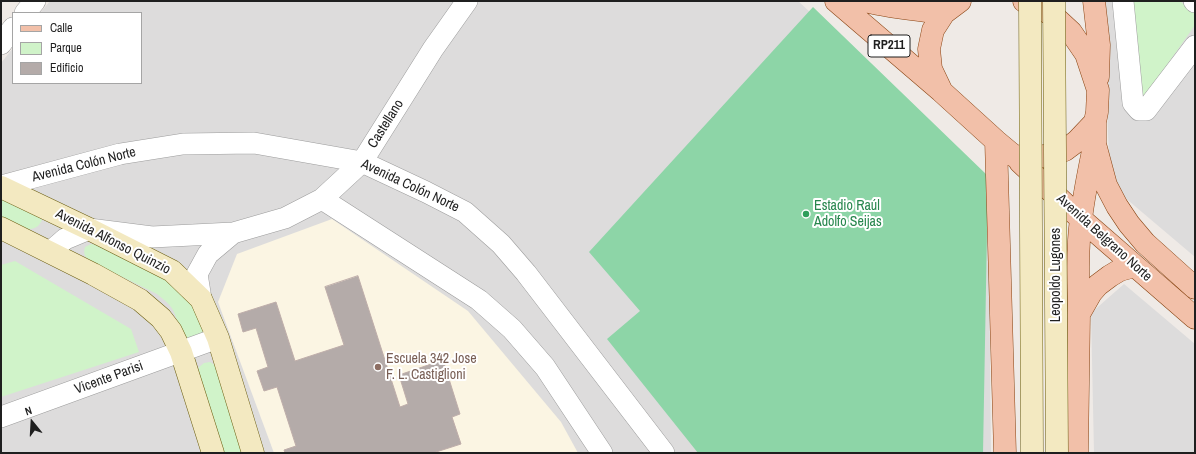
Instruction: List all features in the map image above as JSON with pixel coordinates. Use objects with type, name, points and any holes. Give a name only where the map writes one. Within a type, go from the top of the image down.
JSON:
[{"type":"main road","name":"RP211","points":[[836,1],[941,91]]},
{"type":"main road","points":[[865,1],[904,9],[957,4]]},
{"type":"main road","points":[[1024,1],[1039,6],[1071,32],[1086,54],[1098,90]]},
{"type":"main road","name":"Leopoldo Lugones","points":[[1030,1],[1032,453]]},
{"type":"main road","name":"Leopoldo Lugones","points":[[1054,1],[1057,453]]},
{"type":"main road","name":"Avenida Belgrano Norte","points":[[1094,1],[1099,45],[1095,144],[1106,184],[1117,206],[1129,224],[1145,243],[1195,288]]},
{"type":"main road","points":[[941,91],[931,69],[929,49],[933,30],[957,4]]},
{"type":"main road","name":"Avenida Belgrano Norte","points":[[941,91],[1014,156],[1081,219],[1195,318]]},
{"type":"main road","points":[[1014,156],[1036,157],[1053,155],[1065,150],[1077,141],[1095,122]]},
{"type":"main road","points":[[996,141],[1005,453]]},
{"type":"main road","points":[[1077,453],[1079,314],[1078,266],[1081,219],[1086,181],[1095,144]]},
{"type":"main road","name":"Avenida Alfonso Quinzio","points":[[1,186],[172,271],[201,299],[218,338],[253,453]]},
{"type":"main road","points":[[1,228],[93,274],[140,300],[164,322],[171,330],[181,352],[213,453]]},
{"type":"main road","points":[[1079,314],[1098,285],[1120,270],[1135,266]]},
{"type":"street","points":[[26,12],[35,1]]},
{"type":"street","name":"Castellano","points":[[50,252],[65,239],[89,229],[152,237],[233,233],[286,218],[322,200],[362,162],[433,49],[467,1]]},
{"type":"street","points":[[1123,1],[1133,104],[1139,110],[1146,110],[1195,46]]},
{"type":"street","points":[[1,44],[12,29]]},
{"type":"street","name":"Avenida Colón Norte","points":[[1,186],[120,154],[183,144],[254,143],[362,162],[465,212],[501,244],[526,273],[664,453]]},
{"type":"street","points":[[322,200],[479,300],[512,330],[545,367],[602,453]]},
{"type":"street","name":"Castellano","points":[[201,299],[197,274],[208,254],[233,233]]},
{"type":"street","name":"Vicente Parisi","points":[[1,417],[218,338]]},
{"type":"shaded area","points":[[50,1],[798,1],[988,176],[991,453],[1,453],[1,63],[12,49],[12,84],[142,84],[142,12],[41,12]]},
{"type":"shaded area","points":[[1103,1],[1195,1],[1195,257],[1110,185]]},
{"type":"shaded area","name":"Escuela 342 Jose F. L. Castiglioni","points":[[332,219],[468,311],[561,422],[578,453],[274,453],[218,302],[237,254]]},
{"type":"shaded area","points":[[1124,284],[1195,344],[1195,453],[1094,453],[1091,313]]},
{"type":"green space","points":[[1132,1],[1180,1],[1195,13],[1195,25],[1143,99]]},
{"type":"green space","name":"Estadio Raúl Adolfo Seijas","points":[[813,7],[988,176],[983,453],[698,453],[607,339],[640,311],[589,252]]},
{"type":"green space","points":[[1,193],[37,214],[42,220],[38,226],[29,229],[24,228],[1,216]]},
{"type":"green space","points":[[91,244],[97,245],[167,280],[194,307],[203,330],[202,335],[188,339],[181,329],[175,314],[166,301],[157,294],[90,261],[84,252],[85,247]]},
{"type":"green space","points":[[15,261],[131,329],[139,352],[1,397],[1,265]]},
{"type":"green space","points":[[210,362],[216,366],[247,453],[221,453],[197,375],[199,367],[204,363]]},
{"type":"building","points":[[358,276],[400,407],[408,404],[399,375],[443,360],[460,414],[452,417],[461,444],[433,453],[285,453],[284,450],[296,446],[277,387],[264,391],[257,371],[268,367],[256,328],[243,332],[238,314],[276,302],[295,361],[344,345],[325,287]]},
{"type":"place","name":"Estadio Raúl Adolfo Seijas","points":[[806,214]]},
{"type":"place","name":"Escuela 342 Jose F. L. Castiglioni","points":[[378,367]]}]
